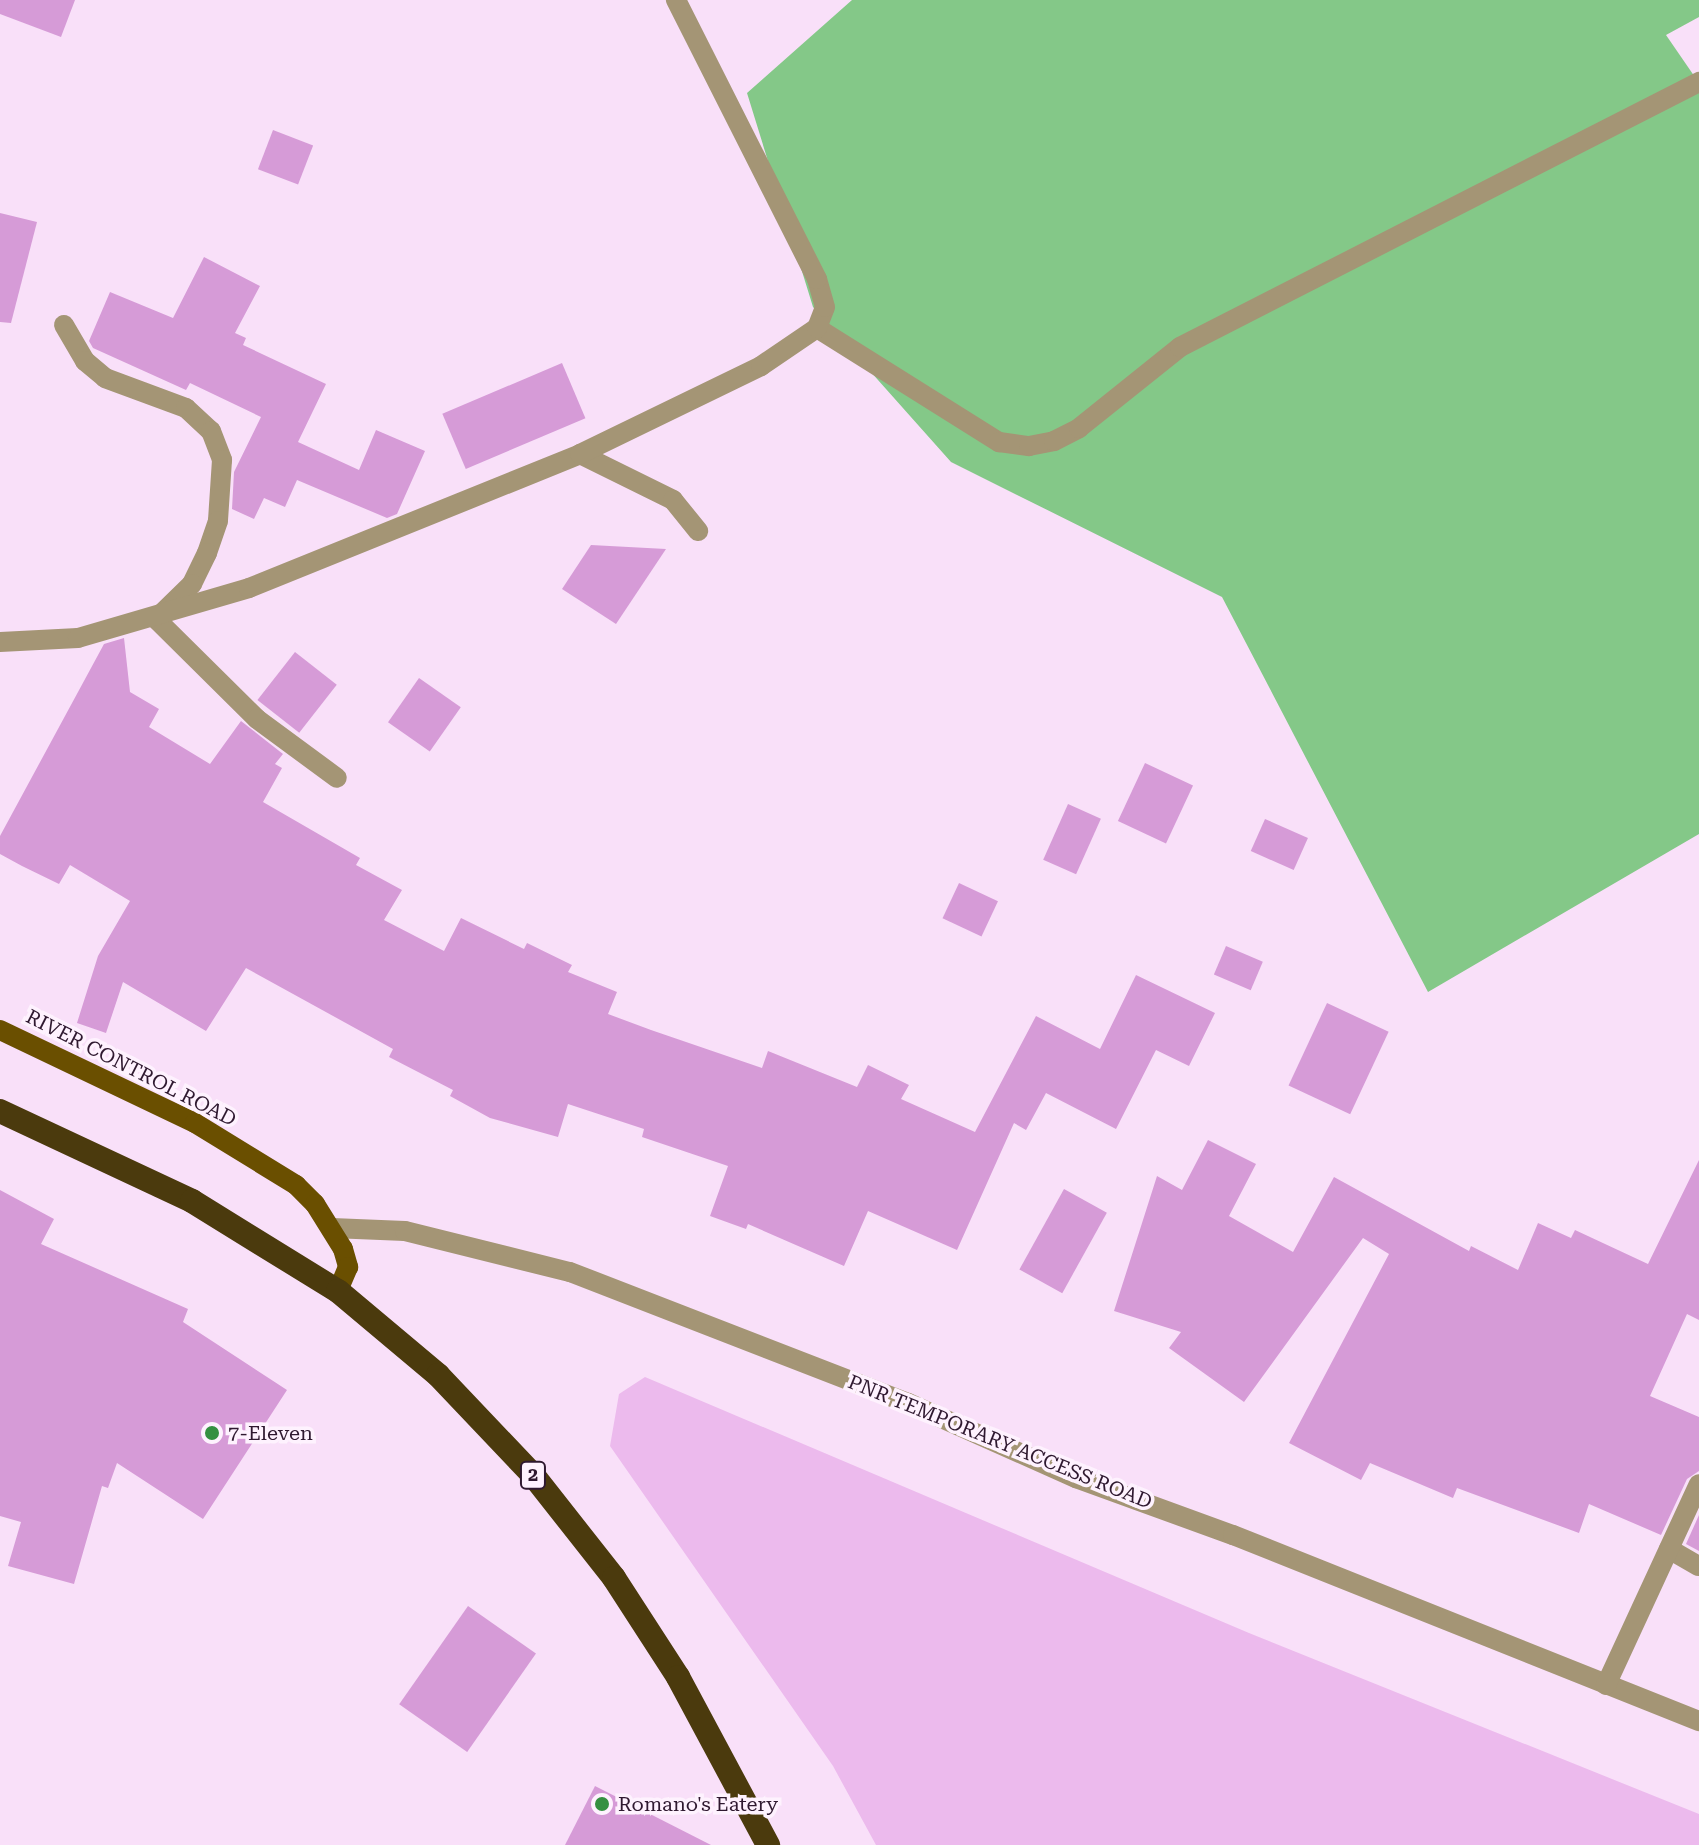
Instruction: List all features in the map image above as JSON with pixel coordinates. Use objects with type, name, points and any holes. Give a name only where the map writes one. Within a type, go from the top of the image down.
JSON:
[{"type":"highway","name":"2","points":[[0,1111],[192,1201],[338,1291],[449,1386],[533,1475],[614,1578],[678,1677],[768,1845]]},
{"type":"main road","name":"RIVER CONTROL ROAD","points":[[0,1030],[195,1123],[296,1185],[332,1228],[348,1267],[338,1291]]},
{"type":"street","points":[[0,642],[78,638],[156,619],[249,588],[580,454],[761,366],[817,328],[825,307],[817,279],[676,0]]},
{"type":"street","points":[[817,328],[999,442],[1029,446],[1054,441],[1079,428],[1180,347],[1699,82]]},
{"type":"street","points":[[64,325],[85,361],[105,378],[186,408],[211,431],[222,460],[218,521],[207,553],[192,584],[156,619]]},
{"type":"street","points":[[580,454],[673,500],[698,531]]},
{"type":"street","points":[[156,619],[257,719],[337,778]]},
{"type":"street","name":"PNR TEMPORARY ACCESS ROAD","points":[[332,1228],[405,1231],[570,1272],[908,1403],[1076,1478],[1233,1535],[1699,1721]]},
{"type":"street","points":[[1606,1685],[1699,1484]]},
{"type":"street","points":[[1669,1549],[1699,1566]]},
{"type":"shaded area","points":[[852,0],[1699,0],[1699,17],[1666,35],[1699,83],[1699,834],[1428,992],[1222,597],[951,462],[813,307],[747,93]]},
{"type":"shaded area","points":[[645,1377],[1249,1633],[1699,1814],[1699,1845],[876,1845],[833,1766],[610,1446],[619,1394]]},
{"type":"building","points":[[0,0],[75,0],[61,37],[0,14]]},
{"type":"building","points":[[273,130],[313,145],[298,185],[258,169]]},
{"type":"building","points":[[0,213],[37,222],[11,323],[0,322]]},
{"type":"building","points":[[204,257],[260,286],[235,333],[246,338],[243,345],[326,384],[298,442],[359,470],[376,430],[425,451],[397,514],[387,518],[297,480],[285,507],[264,498],[254,519],[232,509],[234,472],[261,417],[190,383],[186,390],[93,348],[89,341],[110,292],[173,318]]},
{"type":"building","points":[[562,363],[585,418],[466,469],[442,414]]},
{"type":"building","points":[[591,545],[666,549],[616,624],[562,589]]},
{"type":"building","points":[[124,638],[130,692],[159,709],[149,727],[210,764],[241,721],[283,754],[275,764],[282,768],[263,802],[360,858],[356,865],[402,890],[384,920],[444,951],[461,918],[524,949],[527,943],[572,965],[568,972],[617,992],[608,1014],[651,1030],[762,1068],[768,1051],[857,1087],[868,1065],[909,1085],[901,1099],[975,1132],[1036,1016],[1100,1049],[1136,975],[1215,1013],[1189,1066],[1156,1050],[1116,1129],[1046,1093],[1026,1130],[1014,1123],[957,1250],[868,1211],[844,1266],[748,1224],[746,1229],[710,1216],[728,1166],[642,1137],[644,1129],[568,1104],[558,1137],[490,1118],[450,1096],[453,1090],[389,1057],[393,1049],[246,968],[206,1031],[123,982],[106,1033],[77,1023],[98,956],[130,901],[70,865],[59,884],[22,866],[0,854],[0,836],[104,644]]},
{"type":"building","points":[[295,652],[337,685],[299,733],[257,700]]},
{"type":"building","points":[[419,678],[461,707],[430,751],[388,722]]},
{"type":"building","points":[[1145,763],[1193,785],[1166,843],[1118,821]]},
{"type":"building","points":[[1068,804],[1101,819],[1076,874],[1043,860]]},
{"type":"building","points":[[1265,819],[1308,838],[1294,870],[1251,851]]},
{"type":"building","points":[[959,883],[998,901],[981,937],[943,918]]},
{"type":"building","points":[[1226,946],[1263,962],[1251,990],[1214,975]]},
{"type":"building","points":[[1327,1003],[1389,1032],[1350,1114],[1289,1085]]},
{"type":"building","points":[[1208,1140],[1256,1164],[1229,1216],[1293,1252],[1334,1177],[1469,1251],[1471,1246],[1518,1270],[1538,1223],[1571,1238],[1575,1230],[1648,1264],[1699,1160],[1699,1320],[1687,1314],[1650,1396],[1699,1417],[1699,1471],[1687,1479],[1661,1535],[1589,1504],[1579,1533],[1457,1488],[1453,1498],[1370,1463],[1361,1480],[1289,1443],[1389,1254],[1363,1238],[1244,1402],[1169,1348],[1181,1332],[1114,1311],[1157,1176],[1182,1190]]},
{"type":"building","points":[[1064,1189],[1107,1213],[1062,1293],[1019,1269]]},
{"type":"building","points":[[0,1190],[54,1219],[41,1244],[188,1309],[183,1322],[287,1390],[203,1519],[117,1463],[108,1488],[102,1486],[74,1584],[8,1566],[21,1522],[0,1516]]},
{"type":"building","points":[[1699,1515],[1699,1551],[1686,1544]]},
{"type":"building","points":[[468,1606],[536,1654],[467,1752],[399,1704]]},
{"type":"building","points":[[595,1786],[711,1845],[565,1845]]},
{"type":"place","name":"7-Eleven","points":[[212,1433]]},
{"type":"place","name":"Romano's Eatery","points":[[602,1804]]}]
